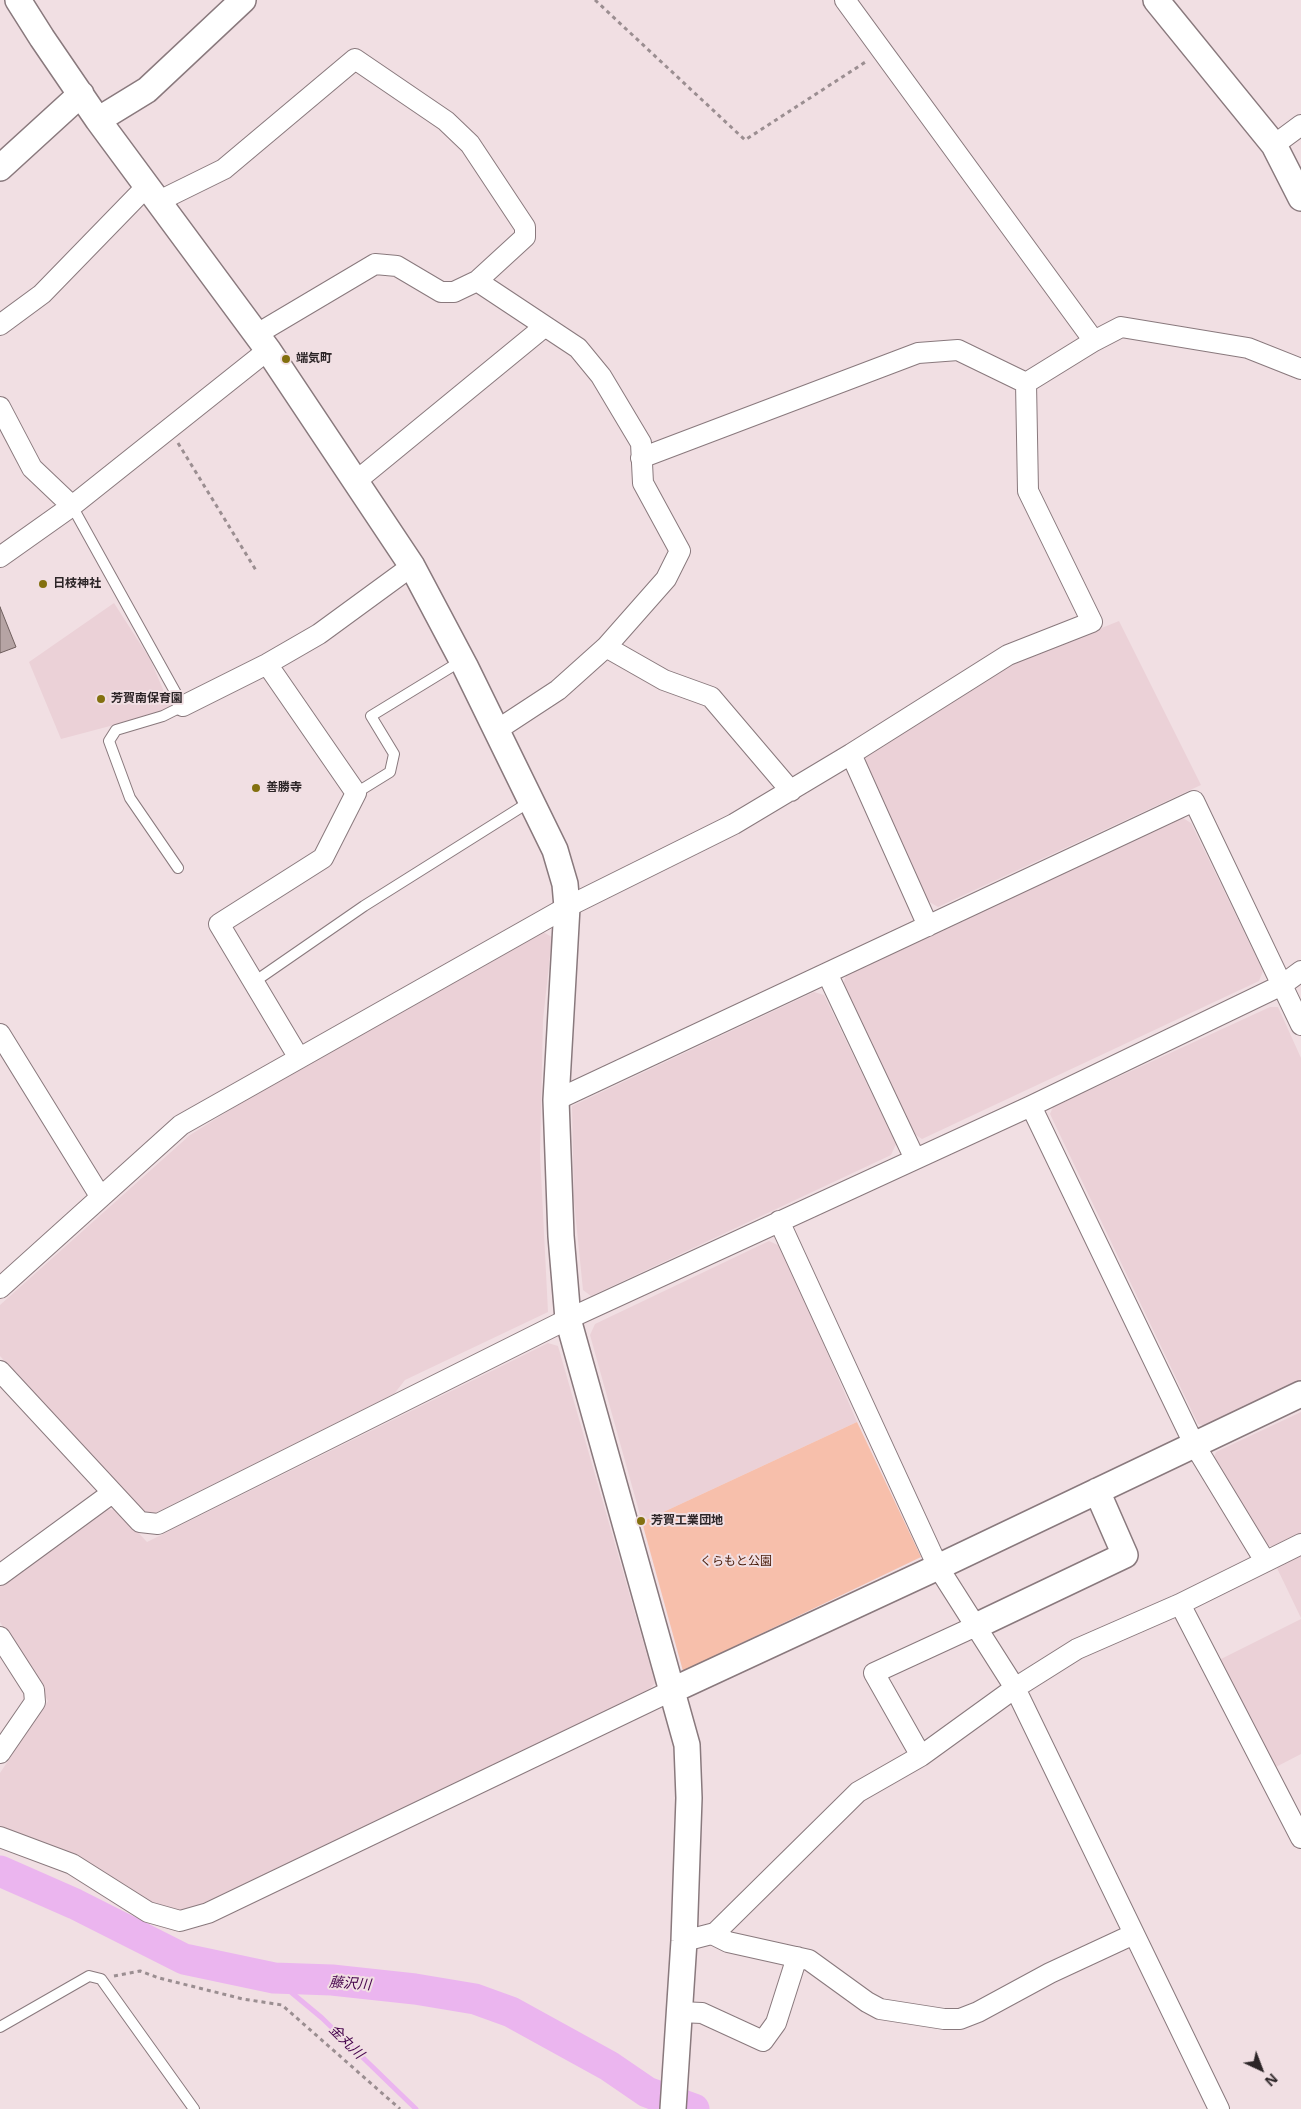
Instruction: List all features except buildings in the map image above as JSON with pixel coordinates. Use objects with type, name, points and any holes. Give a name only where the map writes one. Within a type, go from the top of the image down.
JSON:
[{"type":"street","points":[[18,0],[98,120],[154,193],[262,342],[412,566],[462,660],[555,850],[565,884],[567,907],[556,1100],[561,1236],[568,1319],[687,1745],[689,1798],[684,1941],[674,2098]]},
{"type":"street","points":[[98,120],[147,90],[244,0]]},
{"type":"street","points":[[845,0],[1094,341]]},
{"type":"street","points":[[1156,0],[1274,145],[1301,198]]},
{"type":"street","points":[[0,325],[42,294],[154,193],[224,169],[356,59],[446,121],[470,144],[525,227],[525,237],[477,282],[454,292],[440,292],[397,266],[375,264],[262,342],[169,428],[72,506],[0,557]]},
{"type":"street","points":[[0,168],[81,94]]},
{"type":"street","points":[[1274,145],[1301,125]]},
{"type":"street","points":[[477,282],[578,348],[601,376],[641,443],[643,483],[680,551],[666,579],[606,648],[558,690],[497,730]]},
{"type":"street","points":[[355,482],[544,327]]},
{"type":"street","points":[[1026,383],[1094,341],[1121,327],[1248,348],[1301,369]]},
{"type":"street","points":[[641,458],[918,354],[958,350],[1026,383]]},
{"type":"street","points":[[0,1288],[181,1125],[567,907],[734,824],[851,754],[1008,655],[1092,622],[1028,491],[1026,383]]},
{"type":"street","points":[[0,407],[32,468],[72,506]]},
{"type":"street","points":[[182,706],[267,664],[319,634],[412,566]]},
{"type":"street","points":[[606,648],[664,680],[711,697],[790,791]]},
{"type":"street","points":[[267,664],[356,792],[323,858],[219,924],[299,1058]]},
{"type":"street","points":[[851,754],[928,926]]},
{"type":"street","points":[[556,1100],[1194,801],[1301,1025]]},
{"type":"street","points":[[0,1371],[140,1522],[158,1524],[568,1319],[1031,1106],[1282,985],[1301,971]]},
{"type":"street","points":[[827,973],[915,1159]]},
{"type":"street","points":[[0,1034],[100,1196]]},
{"type":"street","points":[[1031,1106],[1194,1444],[1265,1561]]},
{"type":"street","points":[[779,1221],[938,1567],[1015,1688],[1219,2109]]},
{"type":"street","points":[[0,1837],[72,1864],[148,1912],[180,1921],[208,1913],[673,1690],[938,1567],[1301,1394]]},
{"type":"street","points":[[922,1756],[874,1673],[1125,1555],[1097,1491]]},
{"type":"street","points":[[0,1575],[112,1493]]},
{"type":"street","points":[[684,1941],[712,1934],[858,1792],[922,1756],[1015,1688],[1077,1649],[1180,1604],[1301,1544]]},
{"type":"street","points":[[1180,1604],[1301,1838]]},
{"type":"street","points":[[0,1637],[34,1690],[35,1702],[0,1753]]},
{"type":"street","points":[[712,1934],[728,1942],[809,1960],[867,2002],[880,2009],[944,2019],[960,2018],[978,2012],[1050,1973],[1134,1934]]},
{"type":"street","points":[[680,2012],[702,2013],[763,2041],[776,2023],[797,1957]]},
{"type":"lane","points":[[72,506],[182,706],[163,716],[116,730],[109,741],[130,798],[178,868]]},
{"type":"lane","points":[[356,792],[390,772],[394,754],[371,716],[462,660]]},
{"type":"lane","points":[[254,982],[364,906],[532,800]]},
{"type":"lane","points":[[0,2027],[88,1976],[101,1979],[194,2109]]},
{"type":"path","points":[[595,0],[745,140],[882,51]]},
{"type":"path","points":[[169,428],[257,572]]},
{"type":"path","points":[[101,1979],[140,1970],[159,1978],[243,1999],[282,2005],[400,2109]]},
{"type":"shaded area","points":[[114,603],[150,659],[171,708],[163,712],[61,739],[29,662]]},
{"type":"shaded area","points":[[1119,621],[1201,785],[938,907],[926,900],[862,765],[867,752],[1013,664]]},
{"type":"shaded area","points":[[1183,818],[1191,823],[1263,971],[1259,981],[922,1139],[913,1133],[843,984],[847,973]]},
{"type":"shaded area","points":[[543,932],[552,937],[543,1020],[540,1154],[548,1312],[405,1380],[394,1394],[153,1514],[142,1511],[0,1356],[0,1305],[190,1135],[262,1090]]},
{"type":"shaded area","points":[[814,992],[824,995],[896,1144],[891,1155],[591,1296],[583,1290],[574,1201],[572,1106]]},
{"type":"shaded area","points":[[1270,1007],[1278,1007],[1301,1058],[1301,1381],[1206,1426],[1198,1424],[1050,1114],[1053,1107]]},
{"type":"shaded area","points":[[769,1241],[782,1247],[857,1422],[642,1522],[590,1335],[595,1324]]},
{"type":"shaded area","points":[[548,1343],[558,1346],[655,1683],[647,1692],[193,1908],[183,1911],[146,1903],[0,1830],[0,1773],[48,1701],[0,1622],[0,1586],[105,1509],[117,1510],[147,1542]]},
{"type":"shaded area","points":[[1301,1412],[1301,1537],[1277,1548],[1267,1545],[1213,1460],[1216,1452]]},
{"type":"shaded area","points":[[1301,1553],[1301,1618],[1276,1566]]},
{"type":"shaded area","points":[[1301,1619],[1301,1754],[1272,1769],[1219,1660]]},
{"type":"green space","name":"くらもと公園","points":[[857,1422],[921,1557],[683,1671],[642,1522]]},
{"type":"waterway","name":"藤沢川","points":[[0,1871],[75,1904],[184,1959],[274,1978],[332,1980],[415,1989],[475,1999],[511,2012],[609,2066],[647,2092],[694,2109]]},
{"type":"waterway","name":"金丸川","points":[[274,1978],[322,2018],[416,2109]]},
{"type":"place","name":"端気町","points":[[286,359]]},
{"type":"place","name":"日枝神社","points":[[43,584]]},
{"type":"place","name":"芳賀南保育園","points":[[101,699]]},
{"type":"place","name":"善勝寺","points":[[256,788]]},
{"type":"place","name":"芳賀工業団地","points":[[641,1521]]}]
